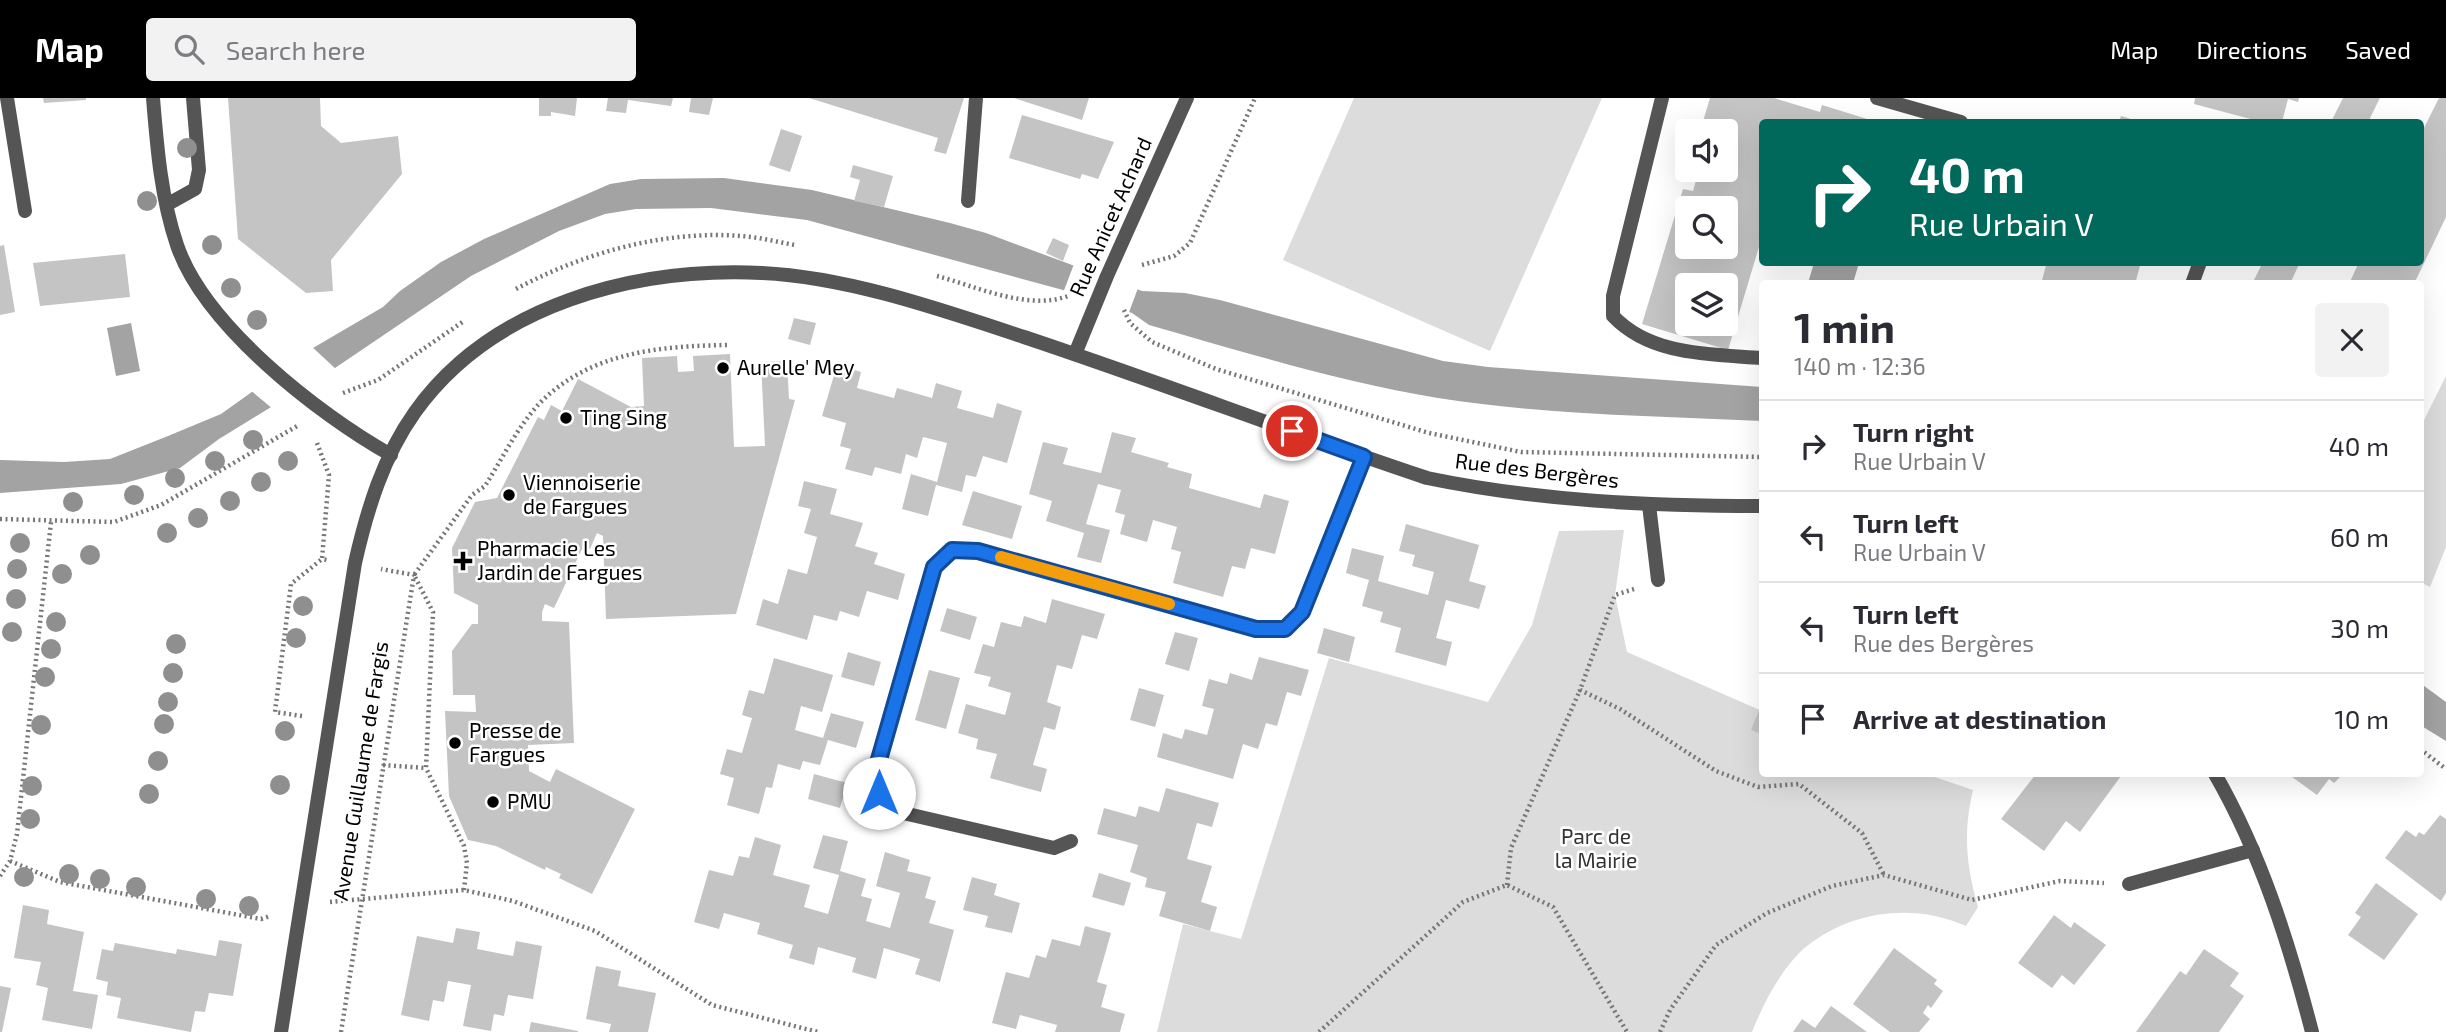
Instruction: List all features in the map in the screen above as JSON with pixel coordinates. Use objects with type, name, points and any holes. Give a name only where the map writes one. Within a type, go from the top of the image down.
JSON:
[{"type":"street","points":[[7,98],[24,211]]},
{"type":"street","points":[[153,98],[158,165],[177,245],[194,282],[220,317],[274,370],[363,439],[391,455]]},
{"type":"street","points":[[168,204],[195,189],[199,170],[193,98]]},
{"type":"street","points":[[968,201],[976,98]]},
{"type":"street","name":"Rue Anicet Achard","points":[[1076,354],[1094,305],[1187,98]]},
{"type":"street","points":[[1662,98],[1612,296],[1613,316],[1627,331],[1650,344],[1694,352],[1759,358]]},
{"type":"street","points":[[1877,98],[1950,119]]},
{"type":"street","name":"Avenue Guillaume de Fargis","points":[[281,1032],[355,563],[369,502],[413,414],[435,387],[477,349],[542,311],[596,289],[660,276],[762,273],[833,284],[946,312],[1076,354]]},
{"type":"street","name":"Rue des Bergères","points":[[1076,354],[1427,478],[1491,491],[1567,500],[1649,505],[1759,506]]},
{"type":"street","points":[[1071,841],[1054,848],[898,812],[879,793],[878,763],[934,567],[952,550],[978,551],[1256,629],[1285,629],[1302,612],[1364,457]]},
{"type":"street","points":[[1649,505],[1658,580]]},
{"type":"street","points":[[2216,777],[2253,850],[2292,959],[2312,1032]]},
{"type":"street","points":[[2129,884],[2253,850]]},
{"type":"path","points":[[1137,266],[1174,256],[1190,243],[1255,98]]},
{"type":"path","points":[[1124,315],[1152,342],[1216,369],[1429,433],[1521,452],[1759,457]]},
{"type":"path","points":[[414,575],[472,495],[485,486],[539,405],[570,379],[595,364],[653,349],[728,345]]},
{"type":"path","points":[[300,424],[308,432]]},
{"type":"path","points":[[317,441],[329,475],[322,559]]},
{"type":"path","points":[[0,876],[10,861],[17,834],[51,522]]},
{"type":"path","points":[[303,716],[275,712],[291,584],[322,559],[414,575]]},
{"type":"path","points":[[414,575],[433,612],[426,768],[464,846],[467,863],[464,890]]},
{"type":"path","name":"Avenue Guillaume de Fargis","points":[[341,1032],[414,575]]},
{"type":"path","points":[[1507,885],[1511,848],[1580,690],[1615,596],[1658,580]]},
{"type":"path","points":[[1580,690],[1620,709],[1716,771],[1758,787],[1799,784],[1862,834],[1884,875]]},
{"type":"path","points":[[2424,752],[2446,769]]},
{"type":"path","points":[[383,765],[426,768]]},
{"type":"path","points":[[10,861],[60,882],[261,919],[303,906],[364,897],[464,890],[513,901],[595,931],[712,1005],[818,1032]]},
{"type":"path","points":[[1660,1032],[1670,1010],[1716,945],[1767,913],[1832,886],[1884,875],[1972,900],[2060,880],[2129,884]]},
{"type":"path","points":[[1319,1032],[1463,902],[1507,885],[1553,908],[1627,1032]]},
{"type":"green space","points":[[1354,98],[1602,98],[1490,351],[1283,260]]},
{"type":"green space","points":[[2446,376],[2446,547],[2430,587],[2424,584],[2424,420]]},
{"type":"green space","name":"Parc de la Mairie","points":[[1624,530],[1615,595],[1627,652],[1759,710],[1759,777],[1935,777],[1973,790],[1967,849],[1978,907],[1966,926],[1926,914],[1905,913],[1884,914],[1844,924],[1798,954],[1768,997],[1752,1032],[1157,1032],[1183,924],[1241,939],[1329,658],[1488,702],[1532,625],[1559,531]]},
{"type":"shaded area","points":[[724,178],[812,190],[986,233],[1142,291],[1185,293],[1220,300],[1443,361],[1488,367],[1759,387],[1759,421],[1559,411],[1438,398],[1292,366],[1149,325],[1132,313],[1063,290],[807,220],[711,208],[636,209],[605,214],[559,231],[471,276],[335,368],[219,439],[180,468],[121,484],[0,493],[0,460],[64,462],[110,459],[221,414],[313,348],[383,307],[400,291],[441,262],[484,239],[610,184],[641,179]]},
{"type":"shaded area","points":[[1813,266],[1858,266],[1854,280],[1809,280]]},
{"type":"shaded area","points":[[131,323],[140,371],[116,376],[107,328]]},
{"type":"shaded area","points":[[2424,686],[2446,702],[2446,741],[2424,727]]},
{"type":"pier","points":[[1074,264],[1138,288],[1128,315],[1063,293]]},
{"type":"pier","points":[[310,345],[337,370],[273,409],[249,389]]},
{"type":"building","points":[[43,98],[86,98],[86,100],[44,103]]},
{"type":"building","points":[[228,98],[320,98],[321,126],[341,143],[398,136],[402,174],[331,260],[333,291],[306,293],[238,239]]},
{"type":"building","points":[[539,98],[577,98],[575,116],[551,112],[551,116],[539,116]]},
{"type":"building","points":[[608,98],[673,98],[671,106],[628,100],[626,113],[606,111]]},
{"type":"building","points":[[691,98],[713,98],[709,115],[689,112]]},
{"type":"building","points":[[809,98],[964,98],[946,154],[934,151],[938,138]]},
{"type":"building","points":[[1014,98],[1089,98],[1082,120]]},
{"type":"building","points":[[1710,98],[1774,98],[1820,112],[1822,105],[1867,119],[1759,119],[1759,247],[1738,317],[1738,273],[1675,273],[1675,334],[1642,324],[1675,215],[1675,259],[1738,259],[1738,196],[1681,196],[1683,189],[1693,191],[1696,182],[1738,182],[1738,119],[1704,119]]},
{"type":"building","points":[[2195,98],[2299,98],[2298,102],[2288,99],[2283,119],[2251,119],[2194,104]]},
{"type":"building","points":[[2343,98],[2380,98],[2370,119],[2332,119]]},
{"type":"building","points":[[2439,98],[2446,98],[2446,217],[2424,263],[2424,128]]},
{"type":"building","points":[[1022,115],[1114,142],[1098,179],[1082,174],[1080,179],[1009,158]]},
{"type":"building","points":[[781,129],[802,136],[790,172],[769,165]]},
{"type":"building","points":[[853,165],[893,176],[884,207],[854,201],[860,180],[850,177]]},
{"type":"building","points":[[1053,238],[1069,245],[1063,261],[1046,253]]},
{"type":"building","points":[[4,245],[15,312],[0,315],[0,246]]},
{"type":"building","points":[[125,254],[130,297],[40,306],[33,263]]},
{"type":"building","points":[[2046,266],[2140,266],[2136,280],[2042,280]]},
{"type":"building","points":[[2261,266],[2298,266],[2292,280],[2254,280]]},
{"type":"building","points":[[2357,266],[2423,266],[2416,280],[2351,280]]},
{"type":"building","points":[[794,318],[816,323],[810,345],[788,339]]},
{"type":"building","points":[[1682,336],[1732,336],[1728,350]]},
{"type":"building","points":[[730,354],[734,447],[765,446],[761,362],[787,361],[789,399],[795,400],[736,614],[606,619],[603,536],[597,533],[590,549],[583,547],[554,608],[545,604],[542,612],[542,621],[569,622],[574,743],[528,745],[529,771],[550,782],[556,769],[635,809],[592,894],[559,878],[561,874],[546,867],[545,870],[496,846],[468,840],[449,796],[445,711],[476,712],[475,695],[453,695],[452,651],[472,624],[478,624],[478,605],[454,593],[452,548],[475,502],[497,498],[538,417],[544,420],[551,405],[562,411],[578,379],[631,407],[644,406],[642,358],[677,356],[678,372],[694,371],[693,356]]},
{"type":"building","points":[[837,365],[861,372],[857,388],[894,398],[897,388],[932,398],[936,383],[962,391],[957,408],[993,418],[997,403],[1022,411],[1007,463],[983,456],[976,477],[966,475],[962,492],[936,485],[928,516],[902,509],[911,474],[937,482],[947,443],[923,437],[917,458],[906,454],[901,474],[875,467],[872,476],[845,469],[851,449],[840,446],[846,423],[822,416]]},
{"type":"building","points":[[1112,432],[1136,438],[1131,452],[1169,463],[1167,467],[1192,474],[1189,488],[1260,508],[1264,494],[1289,501],[1275,554],[1251,548],[1245,569],[1232,566],[1223,597],[1173,583],[1181,552],[1171,549],[1177,527],[1153,520],[1147,542],[1120,534],[1125,515],[1115,512],[1121,490],[1098,484],[1086,524],[1110,530],[1101,563],[1077,557],[1084,533],[1046,521],[1052,501],[1029,494],[1043,442],[1068,448],[1063,464],[1101,473]]},
{"type":"building","points":[[804,481],[837,489],[830,514],[863,523],[855,546],[878,553],[874,564],[905,574],[898,600],[867,591],[859,617],[840,611],[837,621],[814,615],[807,640],[756,625],[763,599],[778,604],[788,569],[807,574],[817,537],[804,533],[811,509],[798,506]]},
{"type":"building","points":[[973,491],[1022,506],[1012,539],[962,525]]},
{"type":"building","points":[[1406,524],[1479,545],[1469,581],[1486,586],[1479,609],[1446,600],[1436,638],[1452,642],[1446,666],[1395,652],[1401,628],[1380,622],[1383,612],[1362,606],[1369,580],[1346,573],[1352,548],[1384,556],[1378,581],[1428,595],[1434,572],[1412,566],[1415,555],[1399,551]]},
{"type":"building","points":[[1052,599],[1105,614],[1097,639],[1082,635],[1072,669],[1057,665],[1047,702],[1061,707],[1055,730],[1044,727],[1033,765],[1047,769],[1041,792],[990,778],[997,754],[976,749],[978,739],[958,733],[966,704],[1005,715],[1011,693],[988,686],[991,677],[974,673],[983,644],[994,647],[1001,622],[1021,627],[1024,616],[1046,623]]},
{"type":"building","points":[[947,608],[977,617],[970,640],[940,631]]},
{"type":"building","points":[[1324,628],[1355,637],[1349,662],[1317,653]]},
{"type":"building","points":[[1175,632],[1198,638],[1189,671],[1165,664]]},
{"type":"building","points":[[848,652],[881,662],[874,686],[841,677]]},
{"type":"building","points":[[1259,657],[1309,670],[1301,696],[1287,692],[1277,726],[1266,723],[1258,749],[1243,744],[1233,779],[1157,757],[1163,733],[1182,739],[1185,729],[1207,735],[1214,709],[1202,706],[1209,679],[1227,684],[1230,673],[1252,680]]},
{"type":"building","points":[[774,658],[833,675],[822,712],[801,706],[795,730],[823,738],[831,713],[864,722],[856,748],[828,740],[820,765],[803,761],[800,770],[778,764],[772,788],[766,787],[759,814],[727,805],[734,778],[720,774],[727,749],[742,753],[752,718],[742,715],[749,690],[764,694]]},
{"type":"building","points":[[929,670],[960,678],[946,729],[915,720]]},
{"type":"building","points":[[1139,688],[1164,695],[1155,727],[1130,720]]},
{"type":"building","points":[[1759,710],[1759,733],[1751,730]]},
{"type":"building","points":[[814,774],[847,783],[840,808],[808,799]]},
{"type":"building","points":[[2034,777],[2120,777],[2080,832],[2066,821],[2044,851],[2001,819]]},
{"type":"building","points":[[2292,777],[2340,777],[2334,783],[2329,779],[2317,795]]},
{"type":"building","points":[[1166,788],[1219,803],[1212,827],[1197,823],[1187,859],[1212,866],[1201,902],[1217,907],[1210,931],[1159,916],[1166,892],[1145,887],[1147,878],[1130,872],[1138,845],[1097,834],[1104,808],[1136,817],[1139,806],[1159,812]]},
{"type":"building","points":[[2440,815],[2446,819],[2446,893],[2441,901],[2385,858],[2406,830],[2416,837],[2419,832],[2424,835]]},
{"type":"building","points":[[823,835],[848,841],[840,871],[866,879],[861,896],[872,899],[866,921],[890,928],[900,893],[876,886],[885,852],[910,860],[907,871],[931,877],[925,898],[936,901],[929,923],[954,930],[940,982],[915,974],[920,959],[884,948],[876,979],[852,972],[856,958],[818,947],[814,965],[789,958],[793,945],[757,934],[760,923],[724,913],[719,929],[694,922],[709,870],[733,876],[739,856],[749,858],[755,837],[781,845],[773,875],[810,885],[804,907],[828,914],[839,875],[813,868]]},
{"type":"building","points":[[1099,873],[1131,883],[1124,906],[1092,897]]},
{"type":"building","points":[[972,877],[997,884],[994,895],[1020,903],[1012,933],[985,927],[988,916],[963,910]]},
{"type":"building","points":[[2376,883],[2418,914],[2384,960],[2348,935],[2361,917],[2355,913]]},
{"type":"building","points":[[23,905],[49,910],[47,924],[84,932],[73,991],[98,995],[92,1029],[42,1020],[48,988],[36,985],[41,962],[14,958]]},
{"type":"building","points":[[2054,915],[2071,928],[2074,922],[2106,945],[2074,985],[2062,975],[2052,988],[2018,963]]},
{"type":"building","points":[[1085,926],[1111,933],[1097,982],[1107,985],[1101,1007],[1125,1014],[1120,1032],[1055,1032],[1057,1025],[1020,1015],[1016,1029],[992,1023],[1006,972],[1029,978],[1036,955],[1046,958],[1052,939],[1080,946]]},
{"type":"building","points":[[456,928],[480,932],[477,949],[513,956],[516,941],[542,946],[533,999],[508,995],[504,1016],[494,1014],[491,1031],[463,1026],[471,985],[448,981],[444,1002],[433,1000],[429,1021],[401,1015],[417,936],[453,943]]},
{"type":"building","points":[[219,940],[242,944],[233,996],[209,993],[205,1012],[195,1011],[191,1032],[117,1018],[121,998],[106,995],[108,982],[96,979],[102,949],[113,951],[115,943],[176,954],[177,949],[216,956]]},
{"type":"building","points":[[1894,948],[1937,980],[1934,984],[1943,991],[1931,1008],[1928,1005],[1923,1013],[1930,1019],[1919,1032],[1890,1032],[1853,1004]]},
{"type":"building","points":[[2204,949],[2239,973],[2230,986],[2244,996],[2219,1032],[2136,1032],[2180,971],[2186,975]]},
{"type":"building","points":[[596,966],[621,971],[618,986],[656,993],[648,1032],[609,1032],[611,1024],[586,1019]]},
{"type":"building","points":[[0,986],[11,988],[2,1032],[0,1032]]},
{"type":"building","points":[[1831,1006],[1867,1032],[1793,1032],[1802,1019],[1815,1028]]},
{"type":"building","points":[[531,1022],[578,1031],[578,1032],[529,1032]]},
{"type":"slow traffic","points":[[1001,557],[1169,604]]},
{"type":"place","name":"Aurelle' Mey","points":[[723,368]]},
{"type":"place","name":"Ting Sing","points":[[566,418]]},
{"type":"place","name":"Viennoiserie de Fargues","points":[[509,495]]},
{"type":"place","name":"Pharmacie Les Jardin de Fargues","points":[[463,561]]},
{"type":"place","name":"Presse de Fargues","points":[[455,743]]},
{"type":"place","name":"PMU","points":[[493,802]]},
{"type":"route","points":[[879,793],[878,763],[934,567],[952,550],[978,551],[1256,629],[1285,629],[1302,612],[1364,457],[1292,431]]}]
